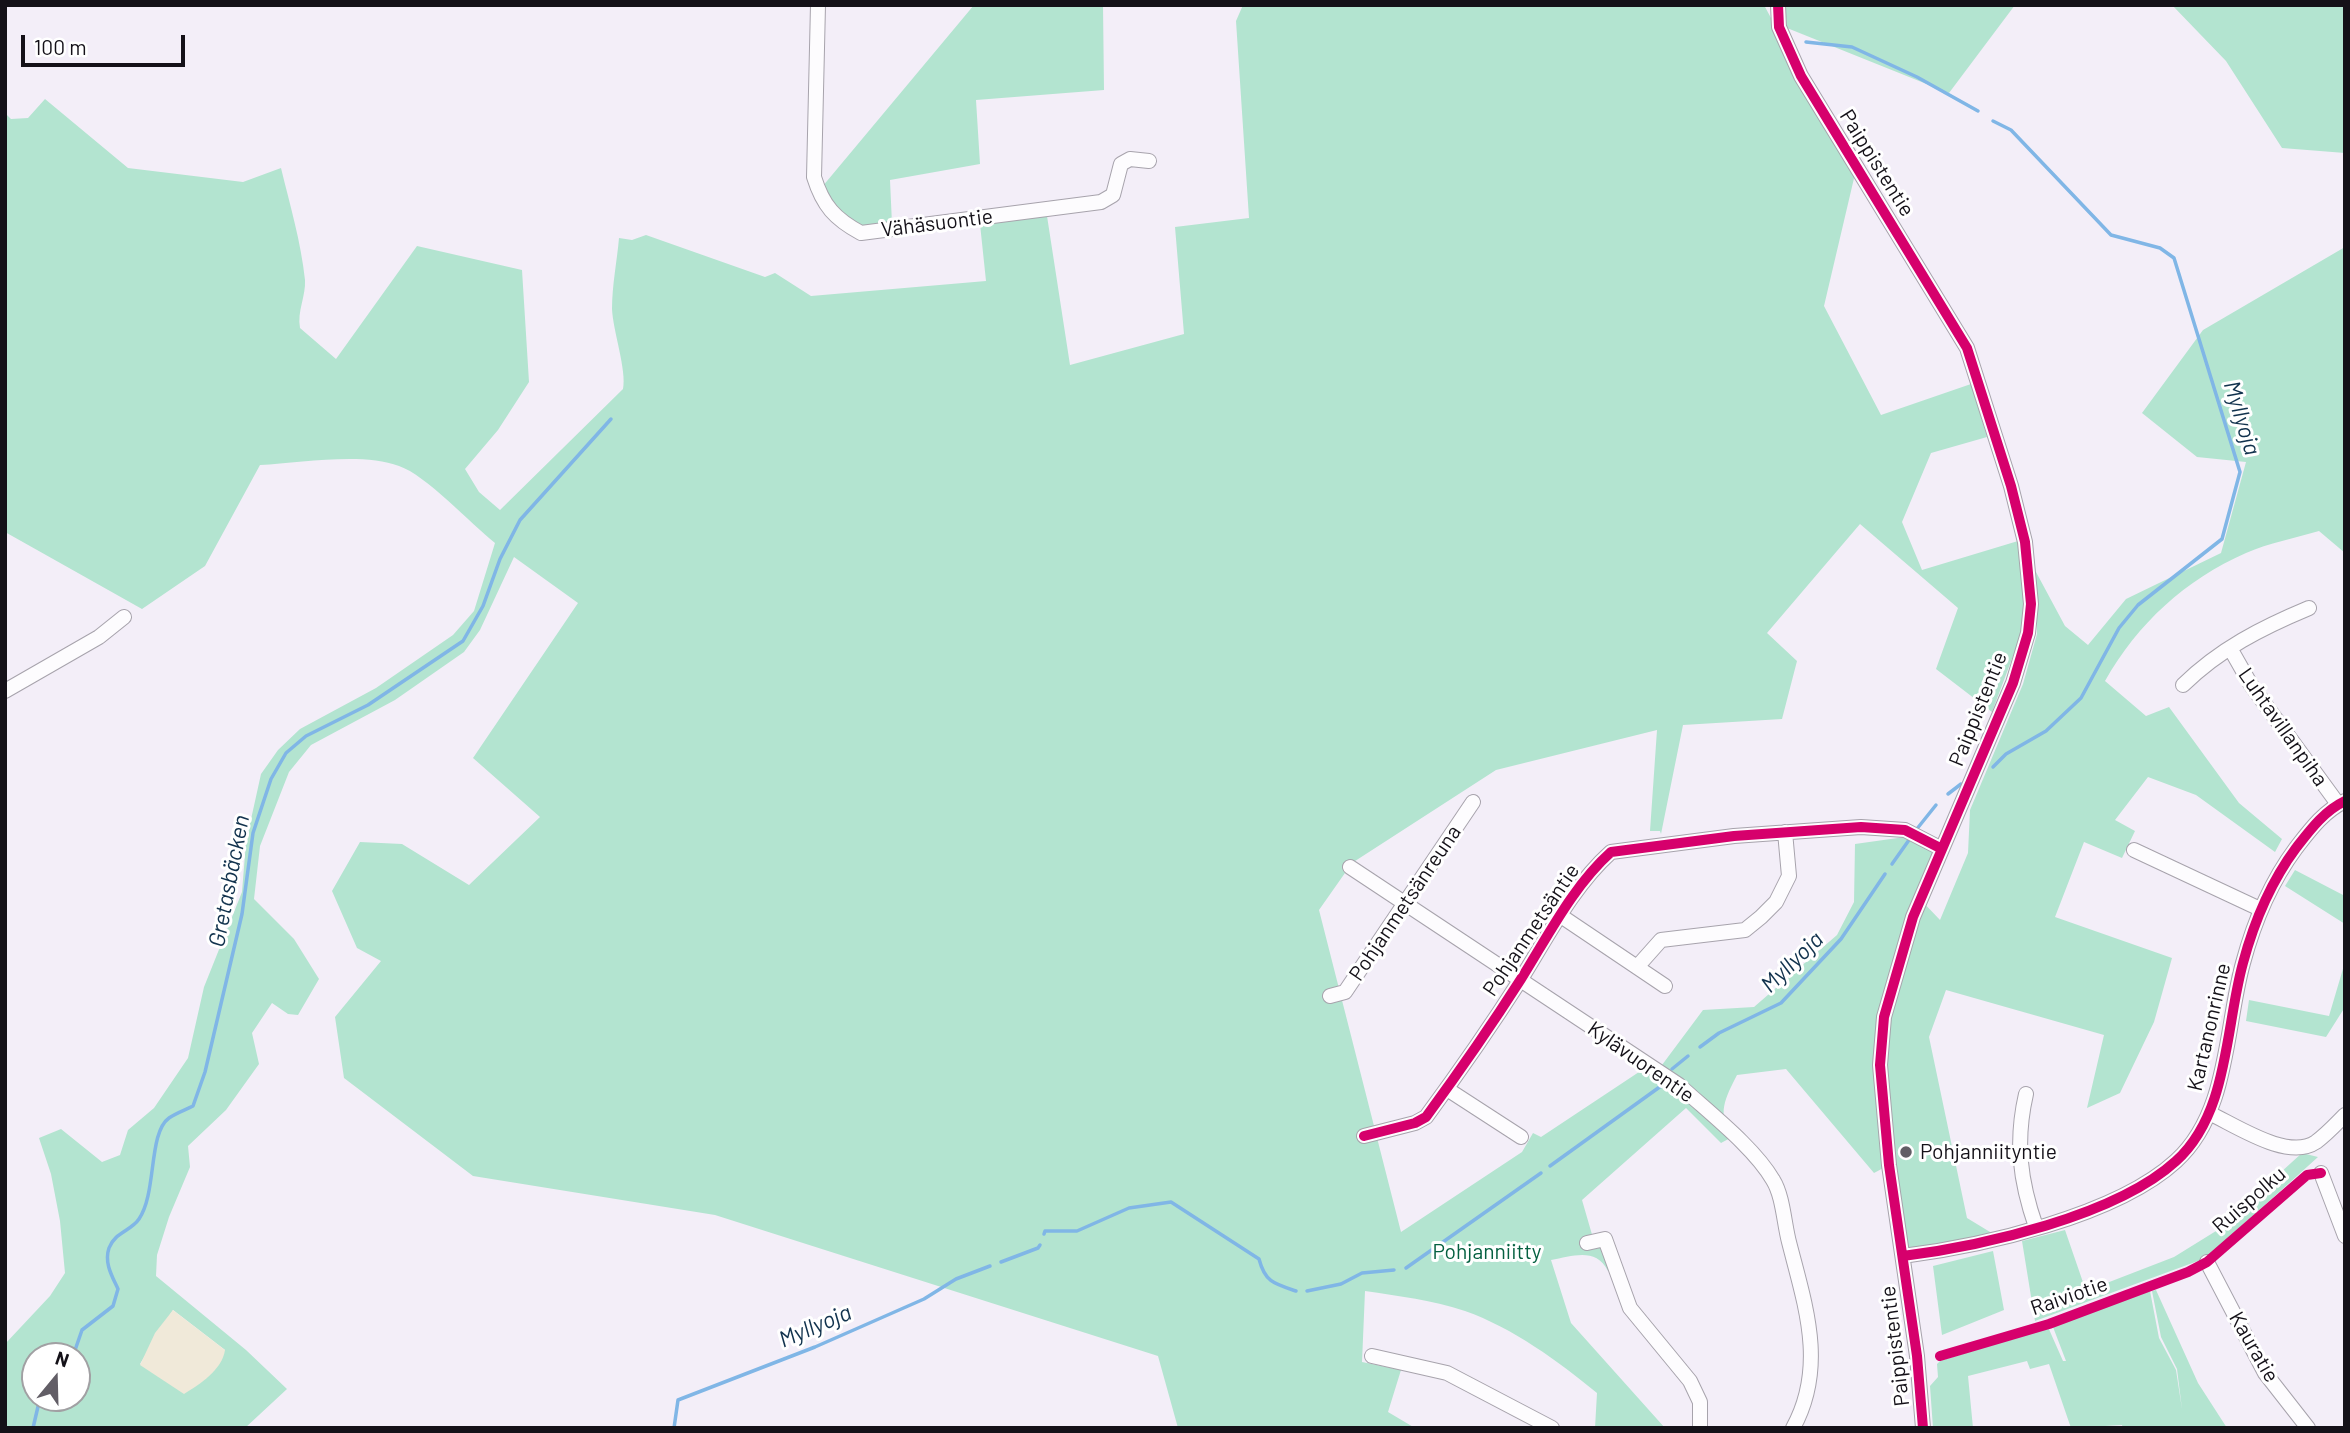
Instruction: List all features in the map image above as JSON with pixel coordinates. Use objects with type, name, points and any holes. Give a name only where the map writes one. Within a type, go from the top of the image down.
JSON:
[{"type":"street","name":"Vähäsuontie","points":[[818,5],[814,177],[820,198],[836,219],[861,233],[1101,202],[1113,195],[1121,164],[1130,159],[1149,161]]},
{"type":"street","name":"Paippistentie","points":[[1778,5],[1783,38],[1801,76],[1940,299],[1967,348],[2011,486],[2025,542],[2031,604],[2028,633],[2013,682],[1899,959],[1889,994],[1882,1040],[1880,1065],[1892,1192],[1903,1256],[1923,1428]]},
{"type":"street","name":"Luhtavillanpiha","points":[[2183,685],[2207,662],[2256,630],[2309,608]]},
{"type":"street","points":[[5,691],[99,637],[124,617]]},
{"type":"street","name":"Luhtavillanpiha","points":[[2230,648],[2251,684],[2341,802]]},
{"type":"street","name":"Pohjanmetsänreuna","points":[[1330,996],[1345,992],[1474,802]]},
{"type":"street","name":"Kartanonrinne","points":[[1903,1256],[1964,1246],[2036,1227],[2102,1205],[2147,1182],[2177,1161],[2209,1113],[2242,965],[2260,909],[2282,867],[2315,823],[2341,802]]},
{"type":"street","name":"Pohjanmetsäntie","points":[[1364,1136],[1415,1123],[1426,1117],[1597,864],[1620,848],[1785,832],[1877,827],[1905,830],[1942,849]]},
{"type":"street","points":[[1637,967],[1661,940],[1745,930],[1761,917],[1776,902],[1789,876],[1785,832]]},
{"type":"street","points":[[2134,850],[2260,909]]},
{"type":"street","name":"Kylävuorentie","points":[[1350,867],[1679,1085],[1725,1126],[1774,1182],[1812,1334],[1812,1374],[1803,1410],[1793,1428]]},
{"type":"street","points":[[1561,916],[1665,986]]},
{"type":"street","points":[[1447,1088],[1521,1137]]},
{"type":"street","points":[[2026,1094],[2018,1128],[2022,1173],[2036,1227]]},
{"type":"street","points":[[2209,1113],[2287,1149],[2303,1148],[2316,1142],[2345,1115]]},
{"type":"street","points":[[2321,1173],[2345,1236]]},
{"type":"street","points":[[1587,1243],[1605,1239],[1630,1308],[1690,1381],[1700,1402],[1700,1428]]},
{"type":"street","name":"Kauratie","points":[[2207,1262],[2265,1373],[2308,1428]]},
{"type":"street","points":[[1372,1356],[1447,1373],[1552,1428]]},
{"type":"green space","points":[[974,5],[1103,5],[1104,90],[976,100],[980,164],[890,180],[892,224],[866,226],[849,222],[836,210],[822,187]]},
{"type":"green space","name":"Pohjanniitty","points":[[1243,5],[1764,5],[1855,174],[1824,306],[1881,415],[1971,384],[1987,437],[1931,453],[1902,522],[1922,570],[2018,541],[2024,603],[2022,632],[1992,712],[1936,669],[1958,608],[1860,524],[1767,633],[1797,661],[1782,719],[1683,725],[1661,834],[1660,831],[1650,831],[1657,730],[1496,770],[1352,863],[1319,910],[1401,1232],[1522,1152],[1533,1133],[1541,1137],[1639,1072],[1662,1065],[1703,1010],[1754,1007],[1837,935],[1854,902],[1855,844],[1919,835],[1942,849],[1920,899],[1940,920],[1968,853],[1970,810],[2023,684],[2037,634],[2036,572],[2065,626],[2088,645],[2126,599],[2221,553],[2246,462],[2197,457],[2142,413],[2203,330],[2345,247],[2345,553],[2319,531],[2264,546],[2224,564],[2203,576],[2165,605],[2132,640],[2105,681],[2146,716],[2169,707],[2239,803],[2282,839],[2275,852],[2196,795],[2148,777],[2115,820],[2135,831],[2122,858],[2084,842],[2055,917],[2172,958],[2154,1022],[2120,1093],[2087,1108],[2104,1035],[1946,990],[1929,1037],[1967,1218],[2000,1238],[1903,1256],[1889,1165],[1874,1173],[1786,1069],[1737,1075],[1724,1106],[1725,1121],[1734,1136],[1721,1143],[1686,1108],[1582,1200],[1593,1238],[1616,1246],[1616,1260],[1608,1271],[1603,1263],[1590,1256],[1576,1255],[1551,1260],[1571,1323],[1665,1428],[1595,1428],[1597,1393],[1551,1357],[1518,1336],[1483,1318],[1453,1307],[1365,1291],[1362,1362],[1401,1370],[1388,1412],[1415,1428],[1178,1428],[1158,1356],[715,1215],[473,1176],[344,1078],[335,1017],[381,961],[357,948],[332,891],[360,842],[402,844],[469,885],[540,817],[473,758],[578,603],[514,557],[480,630],[464,652],[395,700],[311,745],[289,772],[260,846],[254,899],[294,939],[319,979],[298,1015],[288,1014],[272,1003],[252,1033],[259,1064],[226,1110],[188,1146],[190,1167],[169,1217],[157,1255],[156,1276],[246,1350],[287,1389],[245,1428],[5,1428],[5,1344],[50,1296],[65,1273],[60,1221],[51,1174],[39,1138],[61,1129],[102,1162],[120,1155],[128,1130],[154,1108],[188,1058],[204,987],[242,892],[246,842],[261,774],[278,750],[300,729],[376,688],[453,635],[474,611],[495,543],[435,489],[410,471],[384,462],[349,459],[260,465],[205,566],[142,609],[5,532],[5,113],[11,119],[28,118],[45,99],[128,168],[243,182],[281,168],[305,280],[300,328],[336,359],[417,246],[522,270],[529,382],[498,430],[465,469],[479,492],[500,510],[623,389],[623,372],[612,309],[619,238],[632,240],[646,235],[765,277],[775,273],[811,296],[986,281],[980,224],[1047,216],[1070,365],[1184,334],[1175,227],[1249,218],[1236,21]],"holes":[[[173,1310],[225,1350],[140,1364]]]},
{"type":"green space","points":[[1785,5],[2015,5],[1949,93],[1787,28]]},
{"type":"green space","points":[[2172,5],[2345,5],[2345,153],[2282,148],[2226,61]]},
{"type":"green space","points":[[2295,870],[2345,896],[2345,924],[2285,886]]},
{"type":"green space","points":[[2345,962],[2345,1007],[2326,1037],[2246,1021],[2249,1000],[2329,1016]]},
{"type":"green space","points":[[2302,1153],[2318,1157],[2206,1258],[2035,1321],[2022,1241],[2065,1230],[2086,1291],[2174,1257],[2216,1231]]},
{"type":"green space","points":[[1993,1251],[2004,1310],[1942,1335],[1933,1266]]},
{"type":"green space","points":[[2156,1290],[2198,1383],[2227,1428],[2123,1428],[2122,1425],[2071,1428],[2049,1364],[2030,1369],[2027,1361],[1968,1376],[1973,1428],[1933,1428],[1930,1386],[1938,1377],[1937,1364],[1940,1361],[2048,1327],[2063,1361],[2066,1361],[2053,1327],[2150,1291],[2159,1338],[2176,1370],[2182,1409],[2177,1369],[2161,1337],[2152,1291]]},
{"type":"sand","points":[[173,1310],[225,1350],[215,1370],[184,1394],[140,1365],[155,1333]]},
{"type":"waterway","name":"Myllyoja","points":[[1806,42],[1852,47],[1917,77],[1978,111]]},
{"type":"waterway","name":"Myllyoja","points":[[1993,121],[2011,130],[2111,235],[2160,248],[2174,258],[2240,472],[2222,539],[2138,605],[2119,628],[2081,698],[2046,731],[2006,754],[1993,767]]},
{"type":"waterway","name":"Gretasbäcken","points":[[78,1342],[82,1330],[113,1306],[118,1289],[108,1264],[109,1248],[115,1238],[136,1223],[145,1208],[162,1126],[172,1116],[193,1106],[205,1072],[242,914],[253,833],[271,779],[286,753],[306,736],[368,705],[463,641],[483,606],[500,559],[520,520],[611,419]]},
{"type":"waterway","name":"Myllyoja","points":[[1948,794],[1961,784]]},
{"type":"waterway","name":"Myllyoja","points":[[1916,830],[1936,805]]},
{"type":"waterway","name":"Myllyoja","points":[[1892,864],[1909,840]]},
{"type":"waterway","name":"Myllyoja","points":[[1700,1047],[1719,1033],[1781,1003],[1841,939],[1885,874]]},
{"type":"waterway","name":"Myllyoja","points":[[1672,1069],[1688,1056]]},
{"type":"waterway","name":"Myllyoja","points":[[1550,1166],[1661,1086]]},
{"type":"waterway","name":"Myllyoja","points":[[1406,1268],[1541,1173]]},
{"type":"waterway","name":"Myllyoja","points":[[1044,1234],[1045,1231],[1077,1231],[1129,1208],[1171,1202],[1259,1259],[1264,1273],[1272,1281],[1296,1291]]},
{"type":"waterway","name":"Myllyoja","points":[[1001,1262],[1040,1245]]},
{"type":"waterway","name":"Myllyoja","points":[[674,1428],[678,1400],[815,1347],[924,1299],[956,1279],[990,1266]]},
{"type":"waterway","name":"Myllyoja","points":[[1307,1291],[1341,1284],[1362,1273],[1394,1270]]},
{"type":"waterway","name":"Gretasbäcken","points":[[33,1428],[37,1412]]},
{"type":"cycle path","points":[[1778,5],[1779,27],[1801,76],[1967,348],[2011,486],[2025,542],[2031,604],[2028,633],[2013,683],[1913,917],[1884,1017],[1880,1065],[1889,1165],[1917,1356],[1923,1428]]},
{"type":"cycle path","points":[[1903,1256],[1971,1245],[2084,1213],[2119,1198],[2176,1161],[2193,1141],[2216,1094],[2243,963],[2264,903],[2278,875],[2307,834],[2324,816],[2345,801]]},
{"type":"cycle path","points":[[1364,1136],[1415,1123],[1426,1117],[1498,1014],[1573,896],[1611,852],[1734,836],[1861,827],[1905,830],[1942,849]]},
{"type":"cycle path","name":"Ruispolku","points":[[1940,1356],[2049,1324],[2188,1272],[2207,1262],[2307,1175],[2321,1173]]},
{"type":"place","name":"Pohjanniityntie","points":[[1906,1152]]}]
